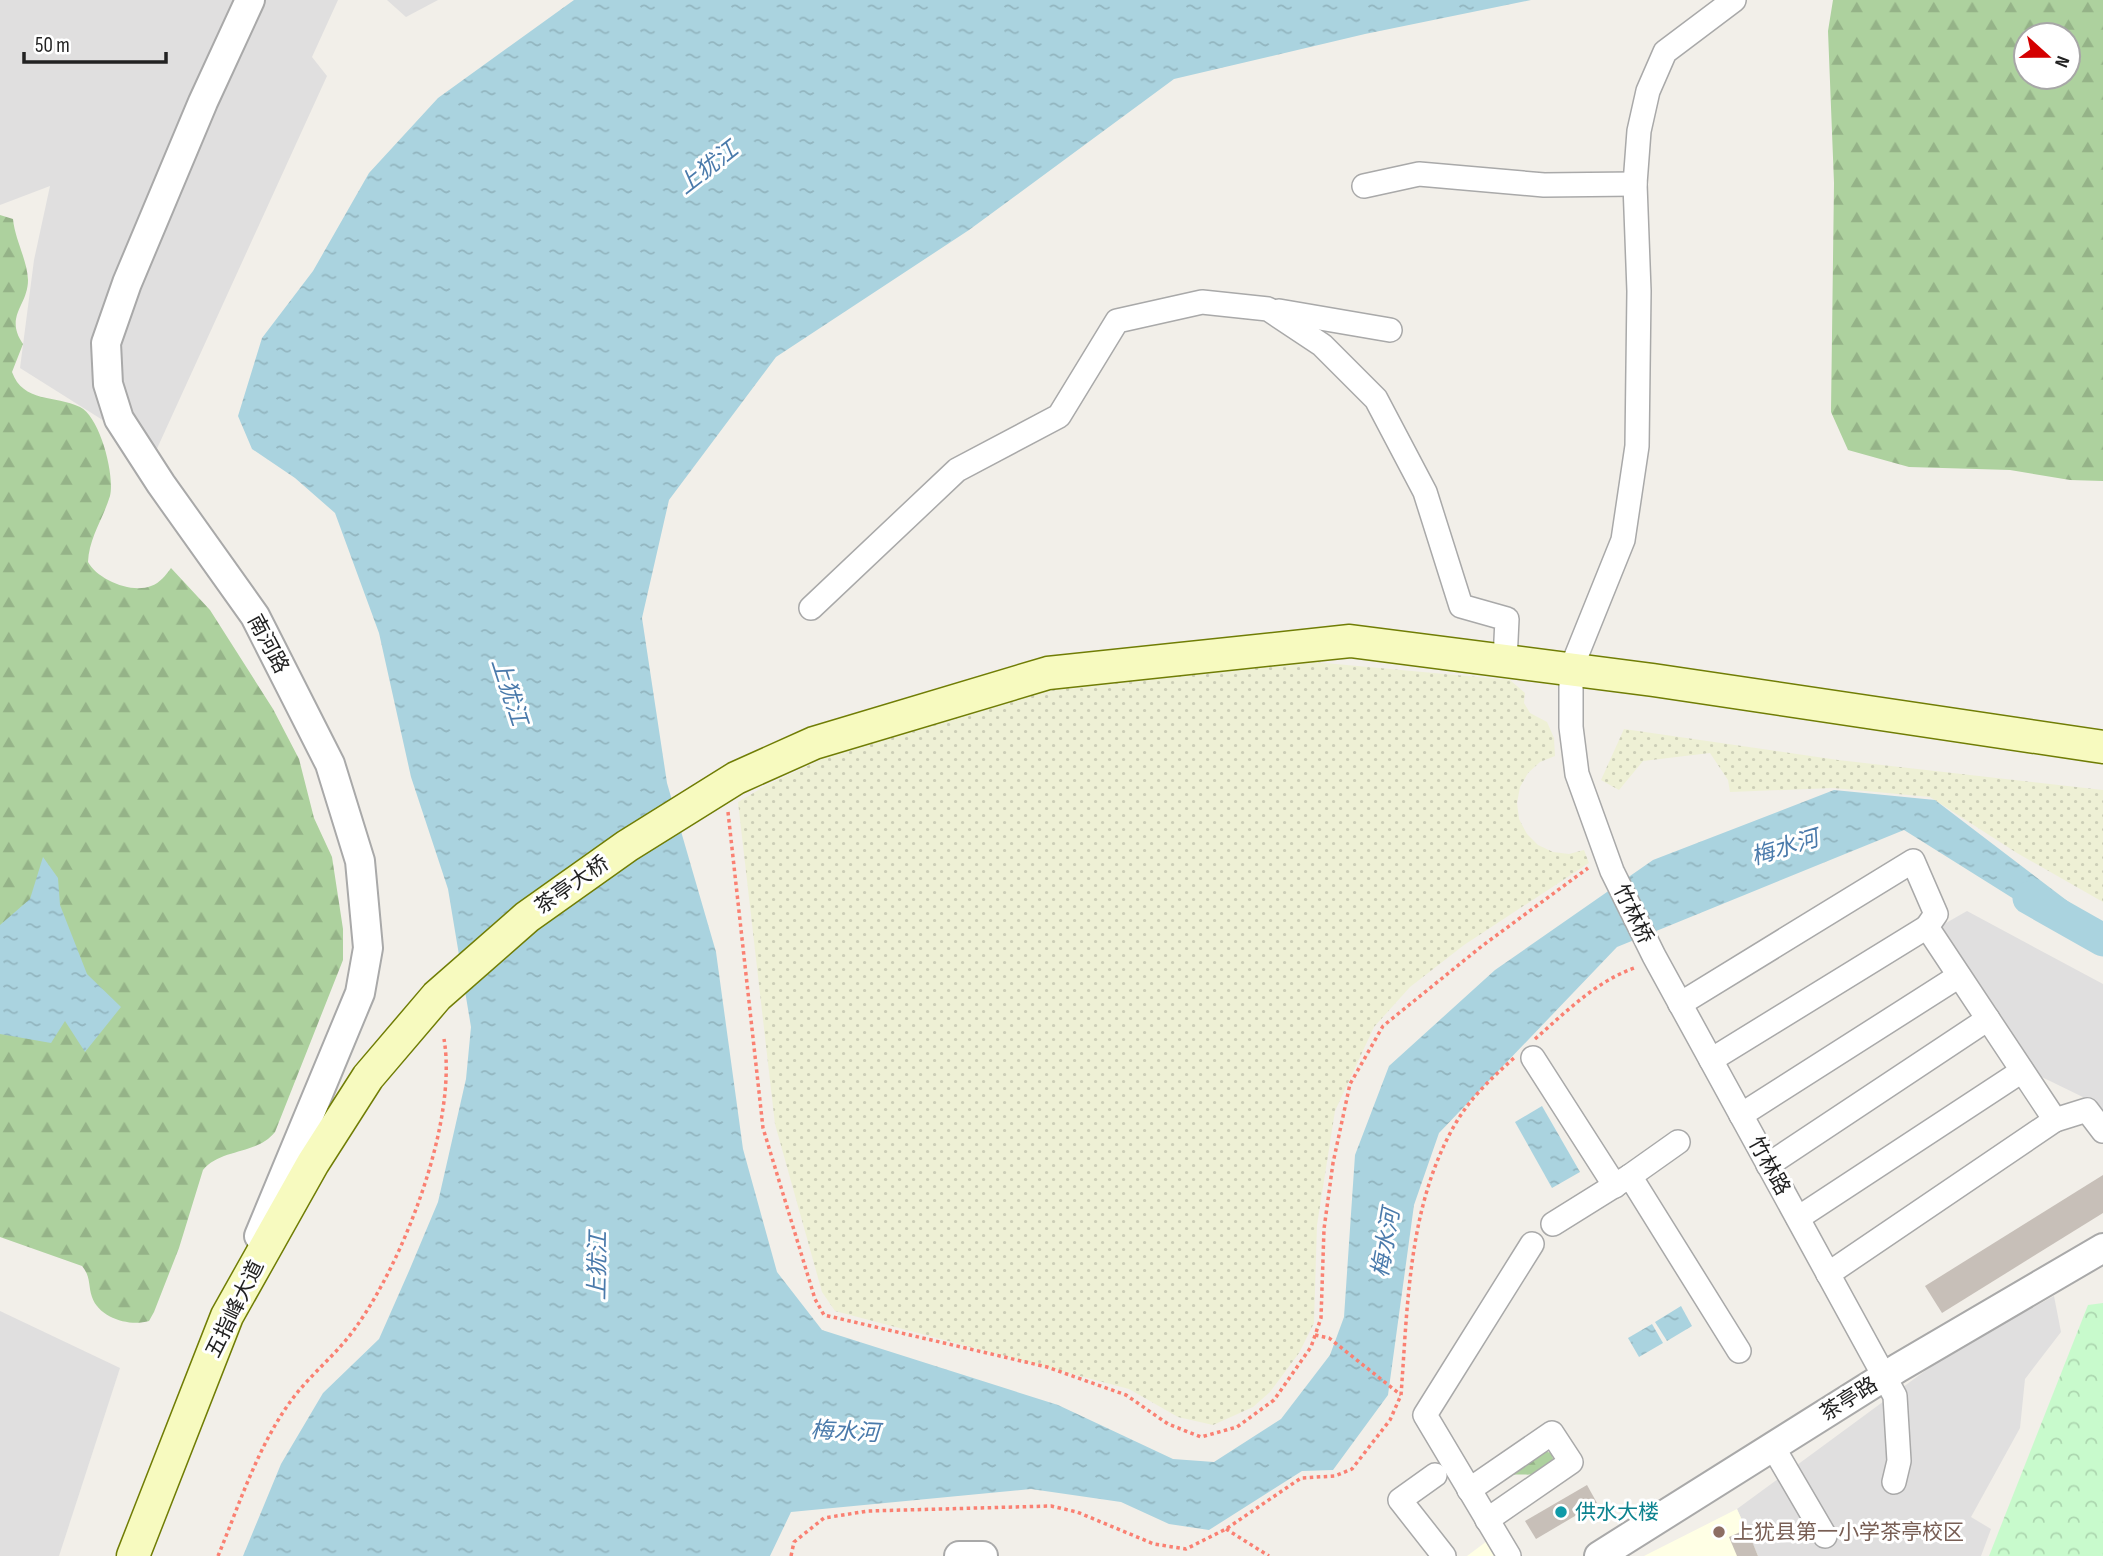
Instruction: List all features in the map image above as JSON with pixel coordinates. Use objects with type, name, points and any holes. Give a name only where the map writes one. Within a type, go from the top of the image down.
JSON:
[{"type":"main road","name":"茶亭大桥","points":[[368,1077],[437,996],[527,917],[627,846],[736,778],[814,743],[1048,673],[1350,641],[1571,669],[2103,747]]},
{"type":"main road","name":"五指峰大道","points":[[133,1556],[227,1316],[313,1163],[368,1077]]},
{"type":"street","name":"南河路","points":[[227,1316],[360,993],[368,948],[360,860],[330,764],[255,616],[161,484],[119,419],[108,384],[106,343],[127,283],[192,126],[250,0]]},
{"type":"street","points":[[1571,669],[1623,540],[1637,446],[1639,291],[1635,184],[1639,131],[1648,91],[1665,52],[1734,0]]},
{"type":"street","points":[[1364,186],[1419,174],[1544,185],[1635,184]]},
{"type":"street","points":[[811,608],[957,470],[1059,416],[1117,321],[1202,302],[1268,309],[1390,330]]},
{"type":"street","points":[[1268,309],[1322,345],[1376,399],[1425,492],[1461,606],[1507,619],[1505,661]]},
{"type":"street","name":"竹林桥","points":[[1571,669],[1571,727],[1577,774],[1609,863],[1655,958]]},
{"type":"street","points":[[1680,1004],[1913,861],[1936,914],[1927,927],[1711,1060]]},
{"type":"street","points":[[1927,927],[2055,1120]]},
{"type":"street","name":"竹林路","points":[[1655,958],[1895,1396],[1899,1461],[1894,1482]]},
{"type":"street","points":[[1741,1115],[1959,976]]},
{"type":"street","points":[[1769,1165],[1988,1019]]},
{"type":"street","points":[[1528,1051],[1739,1351]]},
{"type":"street","points":[[1798,1218],[2022,1071]]},
{"type":"street","points":[[1828,1274],[2055,1120],[2087,1110],[2103,1131]]},
{"type":"street","points":[[1553,1224],[1678,1142]]},
{"type":"street","points":[[1509,1556],[1425,1415],[1532,1244]]},
{"type":"street","name":"茶亭路","points":[[1599,1556],[1885,1376],[2103,1248]]},
{"type":"street","points":[[1469,1490],[1552,1433],[1572,1462],[1487,1520]]},
{"type":"street","points":[[1773,1447],[1825,1536]]},
{"type":"street","points":[[1436,1475],[1400,1500],[1444,1556]]},
{"type":"street","points":[[959,1556],[983,1556]]},
{"type":"path","points":[[728,810],[763,1128],[815,1299],[824,1315],[1047,1367],[1126,1395],[1168,1424],[1201,1437],[1237,1427],[1274,1400],[1311,1347],[1321,1318],[1324,1229],[1333,1163],[1350,1084],[1383,1026],[1482,946],[1609,863]]},
{"type":"path","points":[[791,1556],[794,1542],[824,1518],[868,1511],[1051,1506],[1077,1512],[1154,1544],[1186,1549],[1226,1529],[1301,1478],[1335,1476],[1352,1469],[1390,1420],[1401,1395],[1419,1212],[1457,1121],[1481,1089],[1528,1051],[1594,988],[1617,974],[1655,958]]},
{"type":"path","points":[[218,1556],[258,1457],[292,1399],[355,1329],[387,1279],[429,1172],[447,1088],[448,1063],[444,1039]]},
{"type":"path","points":[[1315,1335],[1329,1338],[1401,1395]]},
{"type":"path","points":[[1226,1529],[1269,1556]]},
{"type":"shaded area","points":[[0,0],[338,0],[312,57],[327,76],[155,453],[20,368],[34,260],[50,186],[0,205]]},
{"type":"shaded area","points":[[387,0],[438,0],[406,17]]},
{"type":"shaded area","points":[[1303,661],[1510,680],[1525,693],[1524,703],[1530,713],[1547,722],[1554,738],[1555,756],[1540,762],[1528,773],[1520,787],[1517,803],[1519,819],[1527,834],[1538,845],[1553,852],[1569,854],[1584,850],[1589,863],[1464,945],[1410,987],[1374,1027],[1335,1111],[1317,1225],[1314,1323],[1299,1353],[1270,1392],[1253,1407],[1213,1425],[1178,1417],[1129,1389],[835,1311],[822,1292],[775,1124],[738,802],[767,785],[886,729],[1046,686]]},
{"type":"shaded area","points":[[1624,729],[1838,760],[2103,790],[2103,902],[2017,853],[1930,797],[1833,788],[1730,792],[1728,780],[1710,753],[1643,761],[1619,790],[1601,780]]},
{"type":"shaded area","points":[[1967,911],[2103,984],[2103,1119],[2089,1100],[2003,1058],[1932,931]]},
{"type":"shaded area","points":[[2054,1296],[2061,1332],[2025,1379],[2020,1428],[1971,1517],[1991,1529],[1981,1556],[1758,1556],[1737,1509],[1948,1354]]},
{"type":"shaded area","points":[[0,1311],[120,1368],[59,1556],[0,1556]]},
{"type":"shaded area","name":"上犹县第一小学茶亭校区","points":[[1737,1509],[1758,1556],[1644,1556]]},
{"type":"shaded area","points":[[1491,1538],[1504,1556],[1467,1556]]},
{"type":"green space","points":[[1833,0],[2103,0],[2103,481],[2070,480],[2010,470],[1909,467],[1848,450],[1831,412],[1834,183],[1828,31]]},
{"type":"green space","points":[[0,215],[13,219],[28,280],[16,318],[18,334],[23,344],[12,372],[17,382],[32,394],[70,403],[87,413],[100,434],[108,461],[110,496],[94,537],[88,562],[107,579],[134,588],[154,585],[171,568],[210,610],[273,709],[299,759],[314,818],[332,857],[343,929],[343,960],[275,1132],[259,1145],[219,1158],[203,1170],[179,1248],[154,1312],[149,1321],[141,1323],[124,1322],[101,1310],[92,1297],[88,1277],[82,1266],[0,1237]]},
{"type":"green space","points":[[2103,1303],[2103,1556],[1989,1556],[2088,1305]]},
{"type":"green space","points":[[1543,1451],[1552,1453],[1553,1459],[1542,1470],[1534,1474],[1511,1475]]},
{"type":"water","name":"上犹江","points":[[574,0],[1531,0],[1365,34],[1174,79],[969,230],[776,357],[669,500],[642,618],[667,783],[716,952],[743,1149],[777,1272],[822,1330],[1058,1405],[1173,1459],[1214,1462],[1281,1419],[1330,1355],[1344,1317],[1355,1155],[1389,1066],[1495,970],[1653,860],[1834,790],[1935,800],[2078,909],[2062,929],[1904,830],[1617,947],[1439,1133],[1414,1205],[1388,1395],[1333,1470],[1302,1471],[1209,1530],[1169,1524],[1121,1502],[1031,1489],[791,1512],[770,1556],[243,1556],[281,1464],[323,1393],[379,1339],[409,1271],[438,1202],[466,1079],[471,1027],[448,889],[411,777],[379,633],[335,513],[295,478],[252,449],[238,416],[262,338],[313,271],[369,173],[438,98]]},
{"type":"water","points":[[43,857],[58,878],[60,905],[87,974],[121,1007],[85,1052],[65,1021],[51,1043],[0,1034],[0,925],[30,899]]},
{"type":"water","points":[[1542,1106],[1580,1172],[1552,1188],[1515,1122]]},
{"type":"water","points":[[1681,1306],[1692,1326],[1667,1341],[1655,1322]]},
{"type":"water","points":[[1652,1324],[1663,1343],[1639,1357],[1628,1338]]},
{"type":"building","points":[[2103,1175],[2103,1213],[1942,1313],[1925,1286]]},
{"type":"building","name":"供水大楼","points":[[1587,1485],[1597,1503],[1536,1539],[1525,1521]]},
{"type":"building","points":[[1747,1529],[1758,1556],[1737,1556],[1729,1537]]},
{"type":"waterway","name":"梅水河","points":[[2029,898],[2103,940]]},
{"type":"place","name":"供水大楼","points":[[1561,1512]]},
{"type":"place","name":"上犹县第一小学茶亭校区","points":[[1719,1532]]}]
